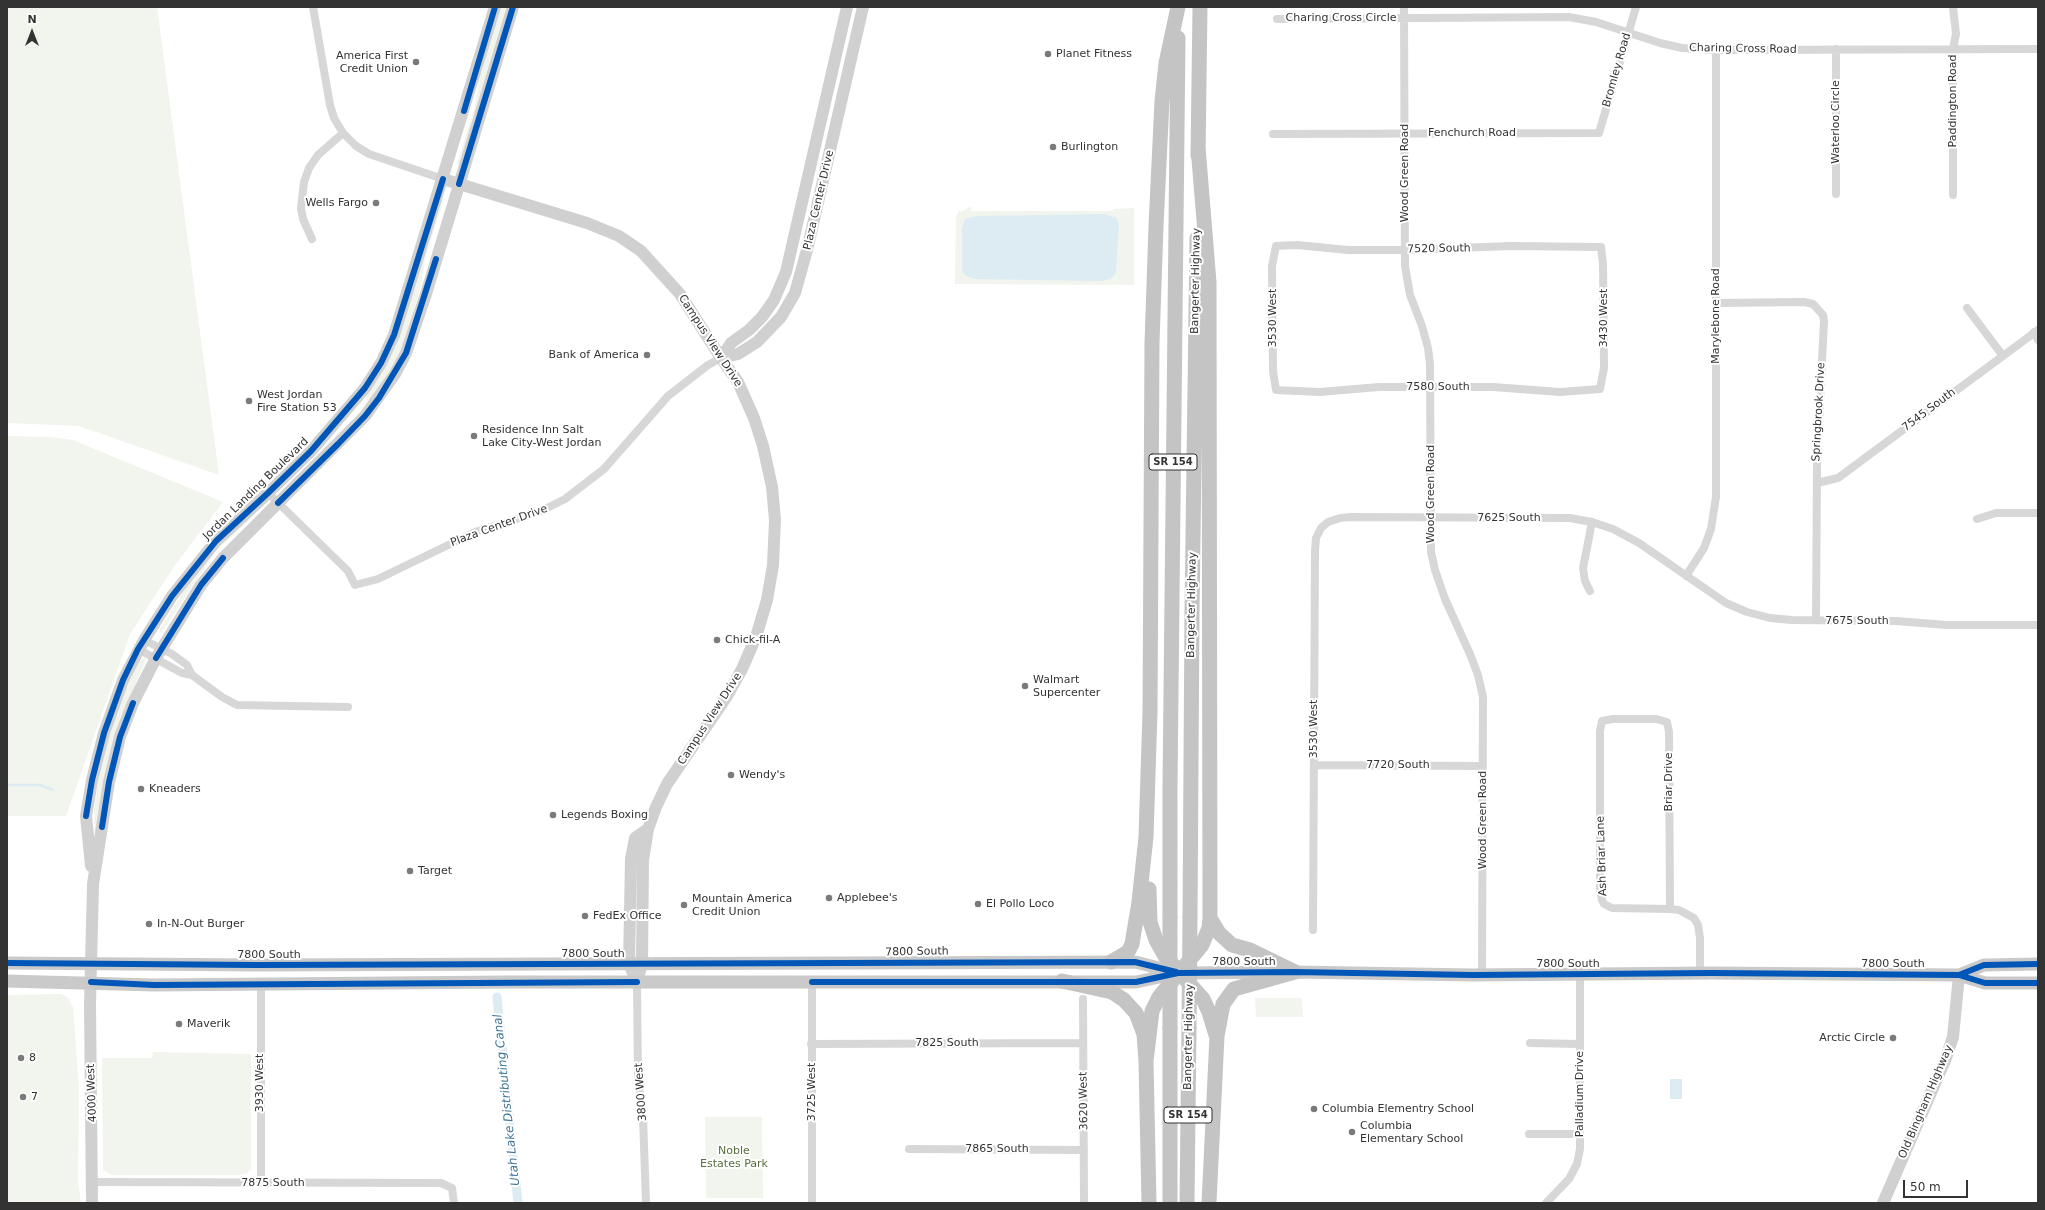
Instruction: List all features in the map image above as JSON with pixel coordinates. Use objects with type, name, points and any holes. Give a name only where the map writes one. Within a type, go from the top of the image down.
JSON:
[{"type":"highway","points":[[1178,7],[1166,63],[1162,100],[1152,343],[1150,712],[1146,837],[1149,889],[1148,913],[1152,932],[1165,956],[1178,973],[1202,999],[1209,1012],[1217,1036]]},
{"type":"highway","name":"Bangerter Highway","points":[[1170,1203],[1170,737],[1178,7]]},
{"type":"highway","name":"Bangerter Highway","points":[[1187,1203],[1190,1028],[1192,620],[1200,7]]},
{"type":"highway","points":[[1146,1061],[1152,1011],[1159,997],[1202,945],[1209,928],[1210,918],[1209,282],[1198,147]]},
{"type":"highway","points":[[1111,962],[1128,952],[1132,944],[1146,837]]},
{"type":"highway","points":[[1210,918],[1219,933],[1232,945],[1250,950],[1295,972]]},
{"type":"highway","points":[[1209,1203],[1217,1036],[1223,1004],[1234,989],[1295,972]]},
{"type":"highway","points":[[1062,981],[1112,992],[1124,1000],[1136,1013],[1144,1034],[1146,1061],[1149,1203]]},
{"type":"main road","name":"Jordan Landing Boulevard","points":[[93,884],[86,816],[92,780],[104,733],[123,680],[141,644],[172,596],[216,541],[268,493],[347,411],[365,388],[381,363],[394,335],[495,7]]},
{"type":"main road","name":"Jordan Landing Boulevard","points":[[91,982],[93,884],[104,810],[120,737],[133,703],[158,653],[200,585],[223,558],[365,416],[394,374],[406,352],[426,294],[514,7]]},
{"type":"main road","name":"Plaza Center Drive","points":[[721,358],[731,343],[749,330],[762,317],[774,300],[786,272],[847,7]]},
{"type":"main road","name":"Plaza Center Drive","points":[[721,358],[738,354],[757,342],[781,317],[795,293],[803,270],[863,7]]},
{"type":"main road","name":"Campus View Drive","points":[[443,179],[587,224],[624,240],[641,251],[680,294],[738,382],[758,427],[768,468],[775,520],[774,552],[770,586],[763,618],[742,669],[723,702],[667,784],[648,829],[642,881],[636,964],[637,982]]},
{"type":"main road","name":"7800 South","points":[[7,963],[492,965],[1135,962],[1178,973]]},
{"type":"main road","name":"7800 South","points":[[1959,975],[1984,964],[2038,964]]},
{"type":"main road","points":[[425,983],[426,977],[434,975],[473,975],[487,971],[492,965]]},
{"type":"main road","name":"7800 South","points":[[7,981],[91,982],[154,985],[637,982],[1136,982],[1178,973],[1295,972],[1959,975],[1985,983],[2038,983]]},
{"type":"main road","name":"Old Bingham Highway","points":[[1884,1203],[1946,1058],[1953,1037],[1959,975]]},
{"type":"main road","name":"4000 West","points":[[91,982],[92,1203]]},
{"type":"street","name":"Campus View Drive","points":[[312,7],[330,105],[334,118],[343,133],[356,146],[369,154],[443,179]]},
{"type":"street","name":"Wood Green Road","points":[[1404,7],[1406,133],[1405,250],[1408,289],[1428,348],[1430,388],[1431,552],[1435,570],[1445,599],[1470,654],[1480,682],[1483,697],[1482,974]]},
{"type":"street","name":"Bromley Road","points":[[1599,133],[1636,7]]},
{"type":"street","name":"Paddington Road","points":[[1953,7],[1956,34],[1953,48],[1953,195]]},
{"type":"street","name":"Charing Cross Road","points":[[1404,18],[1569,17],[1595,22],[1682,48],[1716,50],[1953,48],[2038,49]]},
{"type":"street","name":"Charing Cross Circle","points":[[1277,19],[1404,18]]},
{"type":"street","name":"Waterloo Circle","points":[[1836,49],[1836,194]]},
{"type":"street","name":"Marylebone Road","points":[[1686,576],[1704,548],[1711,530],[1715,512],[1716,50]]},
{"type":"street","points":[[312,239],[303,219],[301,208],[304,182],[309,168],[318,155],[343,133]]},
{"type":"street","name":"Fenchurch Road","points":[[1273,134],[1599,133]]},
{"type":"street","name":"7520 South","points":[[1276,246],[1297,245],[1348,250],[1405,250],[1510,246],[1601,247]]},
{"type":"street","name":"3530 West","points":[[1276,246],[1272,266],[1273,371],[1276,390]]},
{"type":"street","name":"3430 West","points":[[1600,389],[1604,368],[1603,264],[1601,247]]},
{"type":"street","name":"Springbrook Drive","points":[[1716,303],[1804,302],[1813,304],[1823,315],[1824,321],[1818,419],[1816,620]]},
{"type":"street","points":[[1967,308],[2003,356]]},
{"type":"street","points":[[2036,331],[2038,340]]},
{"type":"street","name":"7545 South","points":[[1817,483],[1838,478],[2036,331]]},
{"type":"street","name":"Plaza Center Drive","points":[[268,493],[348,571],[355,585],[378,579],[475,532],[539,512],[565,499],[604,469],[668,396],[708,365],[721,358]]},
{"type":"street","name":"7580 South","points":[[1276,390],[1320,392],[1379,387],[1493,387],[1560,392],[1600,389]]},
{"type":"street","points":[[1977,519],[1996,513],[2038,513]]},
{"type":"street","name":"7625 South","points":[[1321,528],[1328,522],[1340,518],[1551,518],[1592,522],[1613,529],[1639,543],[1686,576]]},
{"type":"street","points":[[1590,591],[1585,581],[1583,568],[1592,522]]},
{"type":"street","name":"3530 West","points":[[1313,930],[1315,551],[1316,538],[1321,528]]},
{"type":"street","name":"7675 South","points":[[1686,576],[1726,603],[1747,612],[1785,619],[1896,621],[1947,625],[2038,625]]},
{"type":"street","points":[[141,644],[158,653],[182,673],[192,675],[222,697],[242,706],[348,707]]},
{"type":"street","name":"Briar Drive","points":[[1602,721],[1613,719],[1656,719],[1667,722],[1669,740],[1670,909]]},
{"type":"street","name":"Ash Briar Lane","points":[[1602,721],[1600,754],[1600,888],[1602,900],[1608,907],[1617,909],[1670,909],[1688,914],[1694,918],[1698,925],[1700,973]]},
{"type":"street","name":"7720 South","points":[[1314,765],[1483,766]]},
{"type":"street","name":"Palladium Drive","points":[[1546,1203],[1564,1185],[1573,1172],[1579,1157],[1580,974]]},
{"type":"street","name":"3800 West","points":[[637,982],[638,1080],[643,1117],[646,1203]]},
{"type":"street","name":"3725 West","points":[[812,982],[812,1203]]},
{"type":"street","name":"3930 West","points":[[261,984],[261,1183]]},
{"type":"street","name":"3620 West","points":[[1083,999],[1082,1043],[1084,1203]]},
{"type":"street","name":"7825 South","points":[[811,1044],[1082,1043]]},
{"type":"street","points":[[1530,1043],[1580,1044]]},
{"type":"street","points":[[1529,1134],[1580,1134]]},
{"type":"street","name":"7865 South","points":[[909,1149],[1084,1150]]},
{"type":"street","name":"7875 South","points":[[92,1182],[441,1183],[452,1188],[454,1203]]},
{"type":"green space","points":[[7,7],[157,7],[219,475],[79,426],[7,423]]},
{"type":"green space","points":[[501,7],[509,7],[460,165],[457,164],[475,106],[480,74]]},
{"type":"green space","points":[[442,198],[444,199],[426,255],[420,290],[404,343],[388,376],[370,401],[367,400],[366,397],[380,376],[395,343]]},
{"type":"green space","points":[[971,206],[971,211],[1113,211],[1113,209],[1134,208],[1134,285],[955,284],[956,217],[959,210],[961,212]]},
{"type":"green space","points":[[7,436],[50,437],[73,440],[223,502],[175,565],[130,634],[66,816],[7,816]]},
{"type":"green space","points":[[255,511],[256,512],[250,519],[215,552],[162,632],[160,632],[160,629],[198,568],[209,555]]},
{"type":"green space","points":[[145,657],[146,660],[126,706],[95,840],[94,809],[98,775],[116,712],[135,666]]},
{"type":"green space","points":[[61,994],[67,997],[73,1007],[79,1089],[78,1182],[81,1203],[7,1203],[7,995]]},
{"type":"green space","points":[[1255,998],[1302,998],[1303,1017],[1256,1017]]},
{"type":"green space","points":[[153,1052],[251,1054],[251,1168],[247,1173],[239,1175],[111,1175],[103,1170],[102,1058],[152,1058]]},
{"type":"green space","name":"Noble Estates Park","points":[[705,1117],[762,1117],[763,1198],[706,1198]]},
{"type":"shaded area","points":[[1105,214],[1116,218],[1119,224],[1116,271],[1115,275],[1110,279],[1102,281],[975,279],[966,276],[962,271],[962,228],[965,219],[977,216]]},
{"type":"shaded area","points":[[1670,1079],[1682,1079],[1682,1099],[1670,1099]]},
{"type":"waterway","points":[[7,785],[40,785],[53,790]]},
{"type":"waterway","name":"Utah Lake Distributing Canal","points":[[497,997],[518,1203]]},
{"type":"cycle path","points":[[464,111],[495,7]]},
{"type":"cycle path","points":[[459,184],[513,7]]},
{"type":"cycle path","points":[[86,816],[92,780],[104,733],[123,680],[138,649],[172,596],[216,541],[311,451],[365,388],[381,363],[394,335],[443,179]]},
{"type":"cycle path","points":[[278,503],[365,416],[379,398],[406,353],[436,259]]},
{"type":"cycle path","points":[[156,658],[201,585],[223,558]]},
{"type":"cycle path","points":[[102,827],[109,782],[120,737],[133,703]]},
{"type":"cycle path","points":[[7,963],[256,965],[1135,962],[1176,972]]},
{"type":"cycle path","points":[[1959,975],[1984,965],[2038,964]]},
{"type":"cycle path","points":[[812,982],[1136,982],[1178,973],[1295,972],[1473,975],[1711,973],[1959,975],[1985,983],[2038,983]]},
{"type":"cycle path","points":[[91,982],[154,985],[637,982]]},
{"type":"place","name":"Planet Fitness","points":[[1048,54]]},
{"type":"place","name":"America First Credit Union","points":[[416,62]]},
{"type":"place","name":"Burlington","points":[[1053,147]]},
{"type":"place","name":"Wells Fargo","points":[[376,203]]},
{"type":"place","name":"Bank of America","points":[[647,355]]},
{"type":"place","name":"West Jordan Fire Station 53","points":[[249,401]]},
{"type":"place","name":"Residence Inn Salt Lake City-West Jordan","points":[[474,436]]},
{"type":"place","name":"Chick-fil-A","points":[[717,640]]},
{"type":"place","name":"Walmart Supercenter","points":[[1025,686]]},
{"type":"place","name":"Wendy's","points":[[731,775]]},
{"type":"place","name":"Kneaders","points":[[141,789]]},
{"type":"place","name":"Legends Boxing","points":[[553,815]]},
{"type":"place","name":"Target","points":[[410,871]]},
{"type":"place","name":"Applebee's","points":[[829,898]]},
{"type":"place","name":"El Pollo Loco","points":[[978,904]]},
{"type":"place","name":"Mountain America Credit Union","points":[[684,905]]},
{"type":"place","name":"FedEx Office","points":[[585,916]]},
{"type":"place","name":"In-N-Out Burger","points":[[149,924]]},
{"type":"place","name":"Maverik","points":[[179,1024]]},
{"type":"place","name":"Arctic Circle","points":[[1893,1038]]},
{"type":"place","name":"8","points":[[21,1058]]},
{"type":"place","name":"7","points":[[23,1097]]},
{"type":"place","name":"Columbia Elementry School","points":[[1314,1109]]},
{"type":"place","name":"Columbia Elementary School","points":[[1352,1132]]}]
